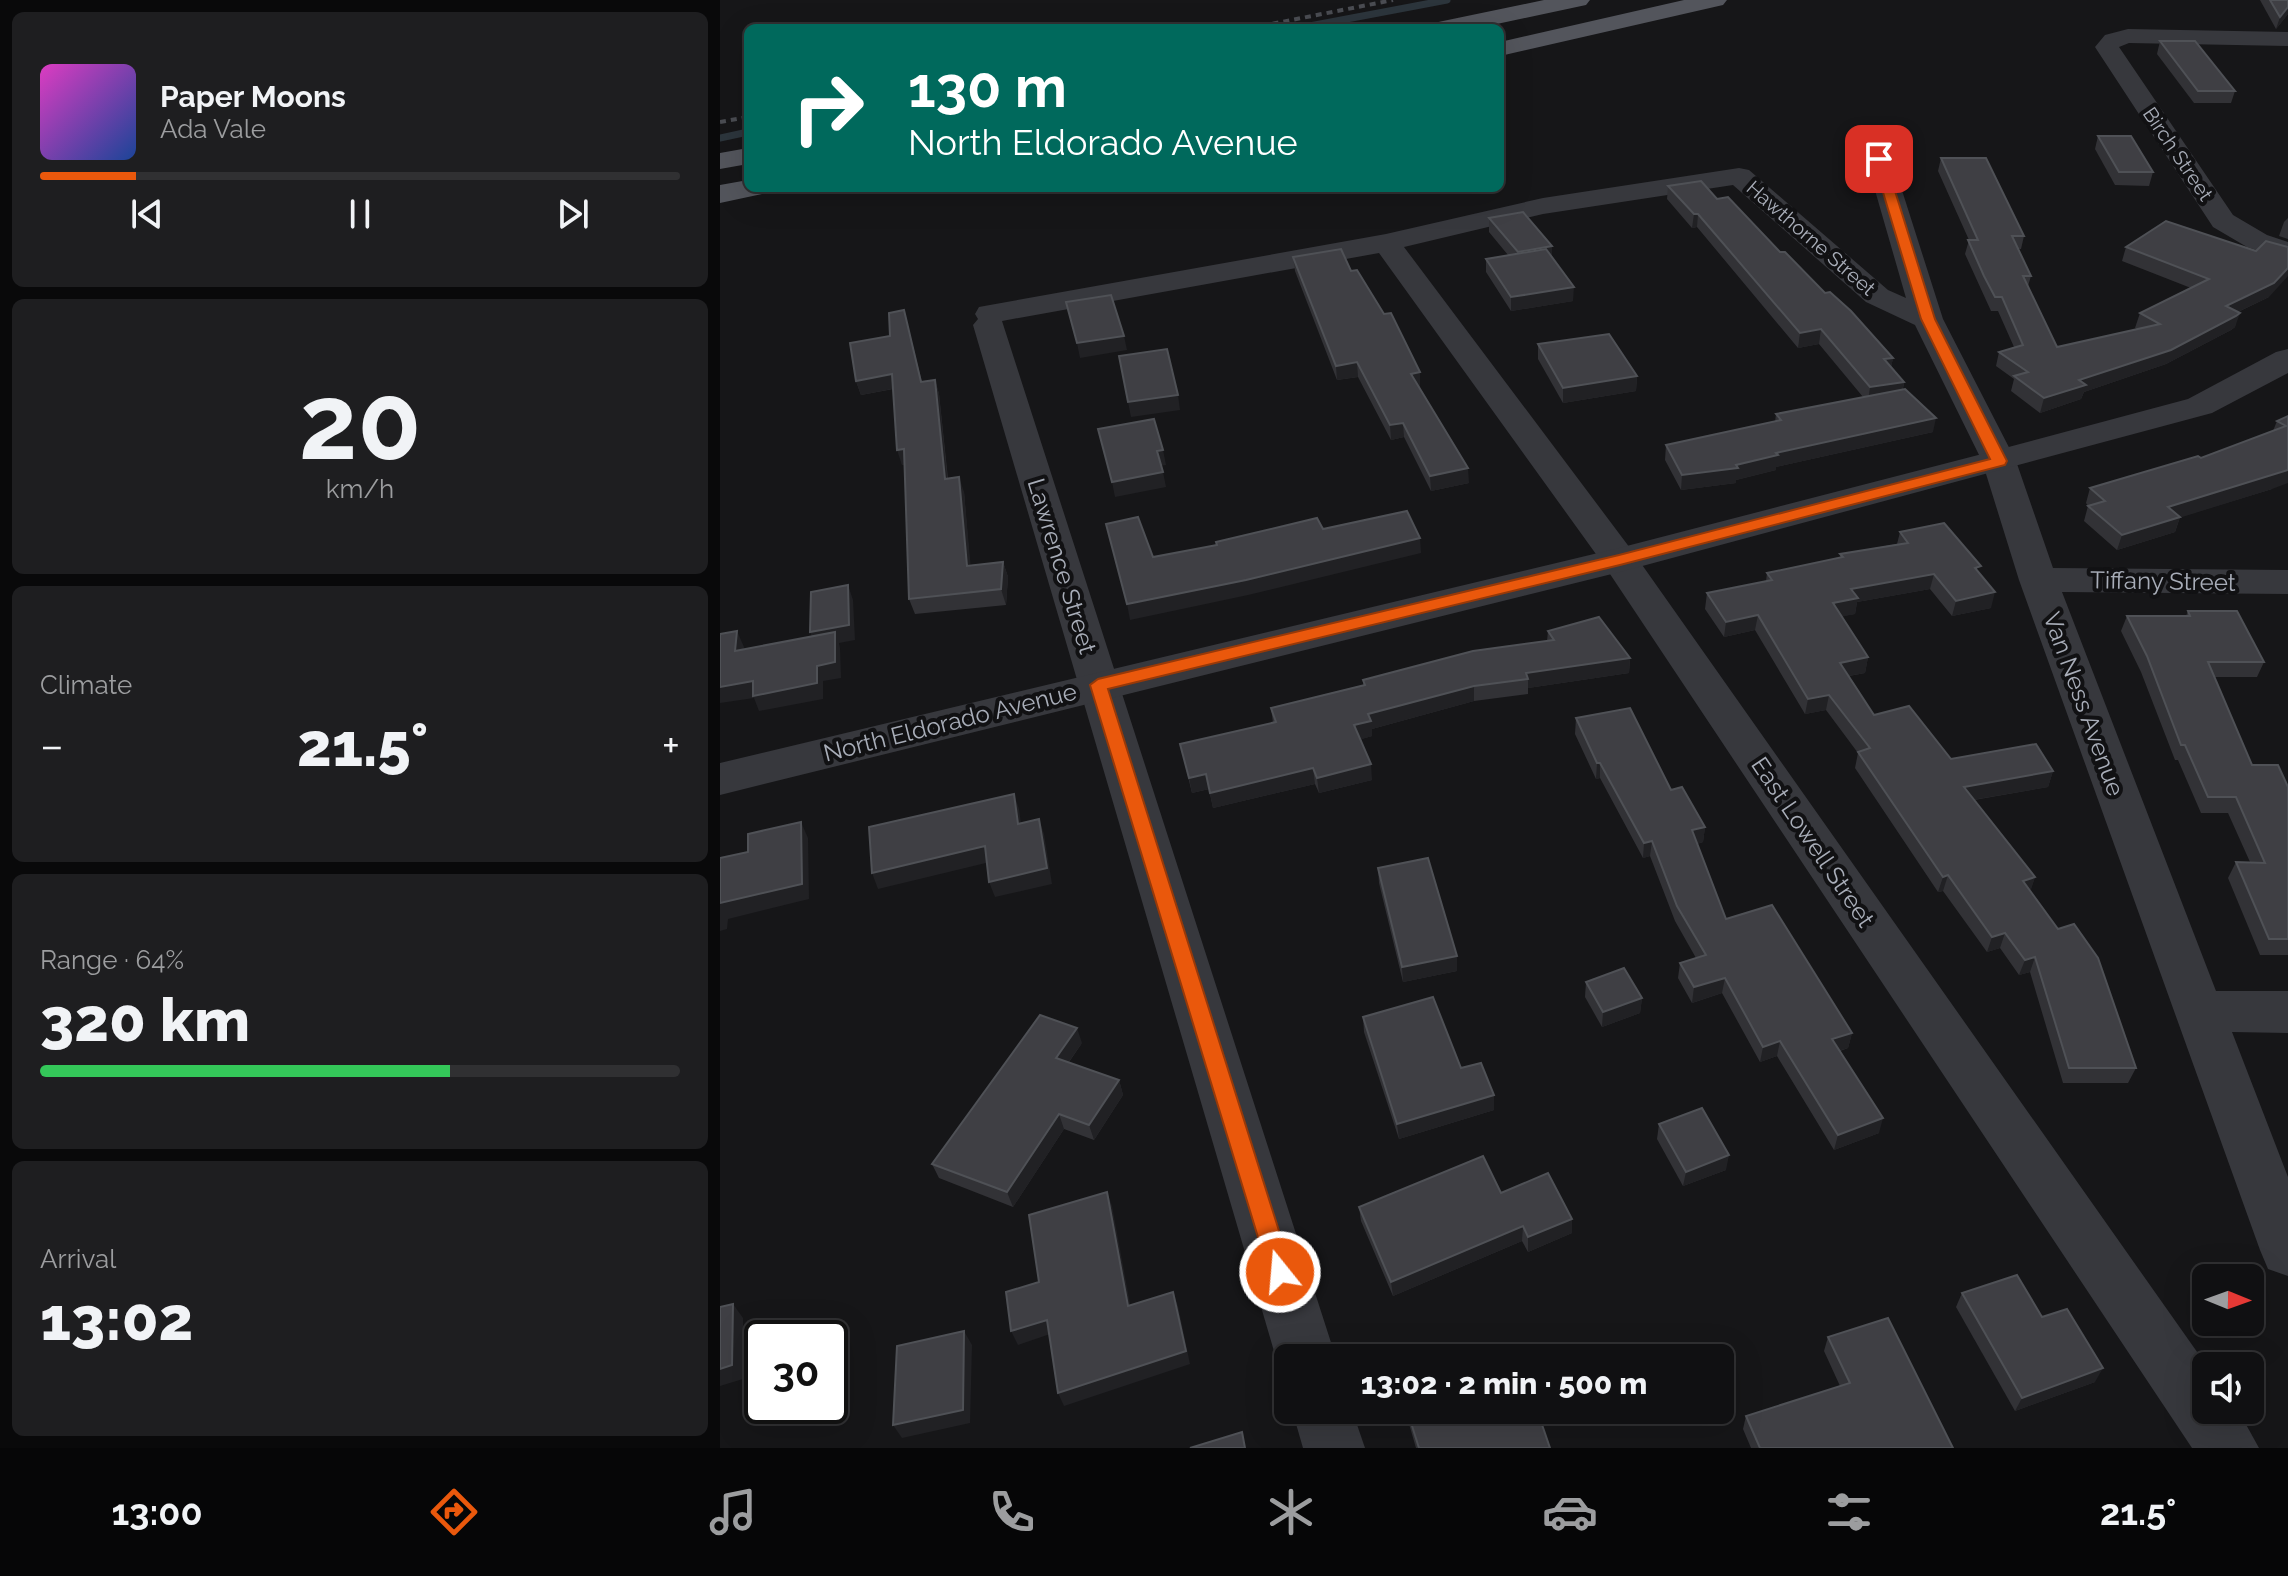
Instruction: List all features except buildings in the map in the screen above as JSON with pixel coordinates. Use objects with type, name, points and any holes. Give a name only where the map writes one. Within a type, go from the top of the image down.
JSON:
[{"type":"main road","points":[[1462,24],[1578,0]]},
{"type":"main road","points":[[1504,48],[1715,0]]},
{"type":"main road","points":[[720,161],[744,157]]},
{"type":"main road","points":[[720,194],[744,190]]},
{"type":"street","name":"Birch Street","points":[[2288,39],[2128,36],[2113,40],[2107,47],[2223,221],[2257,241],[2288,251]]},
{"type":"street","name":"Van Ness Avenue","points":[[1879,159],[1928,319],[1999,461],[2038,580],[2288,1250]]},
{"type":"street","name":"Hawthorne Street","points":[[1386,243],[1543,206],[1739,176],[1877,296],[1928,319]]},
{"type":"street","name":"Lawrence Street","points":[[1302,1344],[989,320],[1386,243]]},
{"type":"street","name":"East Lowell Street","points":[[1386,243],[1620,560],[2228,1448]]},
{"type":"street","name":"North Eldorado Avenue","points":[[720,779],[1620,560],[1999,461],[2200,406],[2288,359]]},
{"type":"street","name":"Tiffany Street","points":[[2038,580],[2288,582]]},
{"type":"street","points":[[2198,1011],[2288,1012]]},
{"type":"street","points":[[1326,1424],[1334,1448]]},
{"type":"waterway","points":[[1320,24],[1447,0]]},
{"type":"waterway","points":[[720,138],[744,133]]},
{"type":"railway","points":[[1271,24],[1393,0]]},
{"type":"railway","points":[[720,122],[744,118]]},
{"type":"route","points":[[1280,1272],[1098,685],[1620,560],[1999,461],[1928,319],[1879,159]]}]
